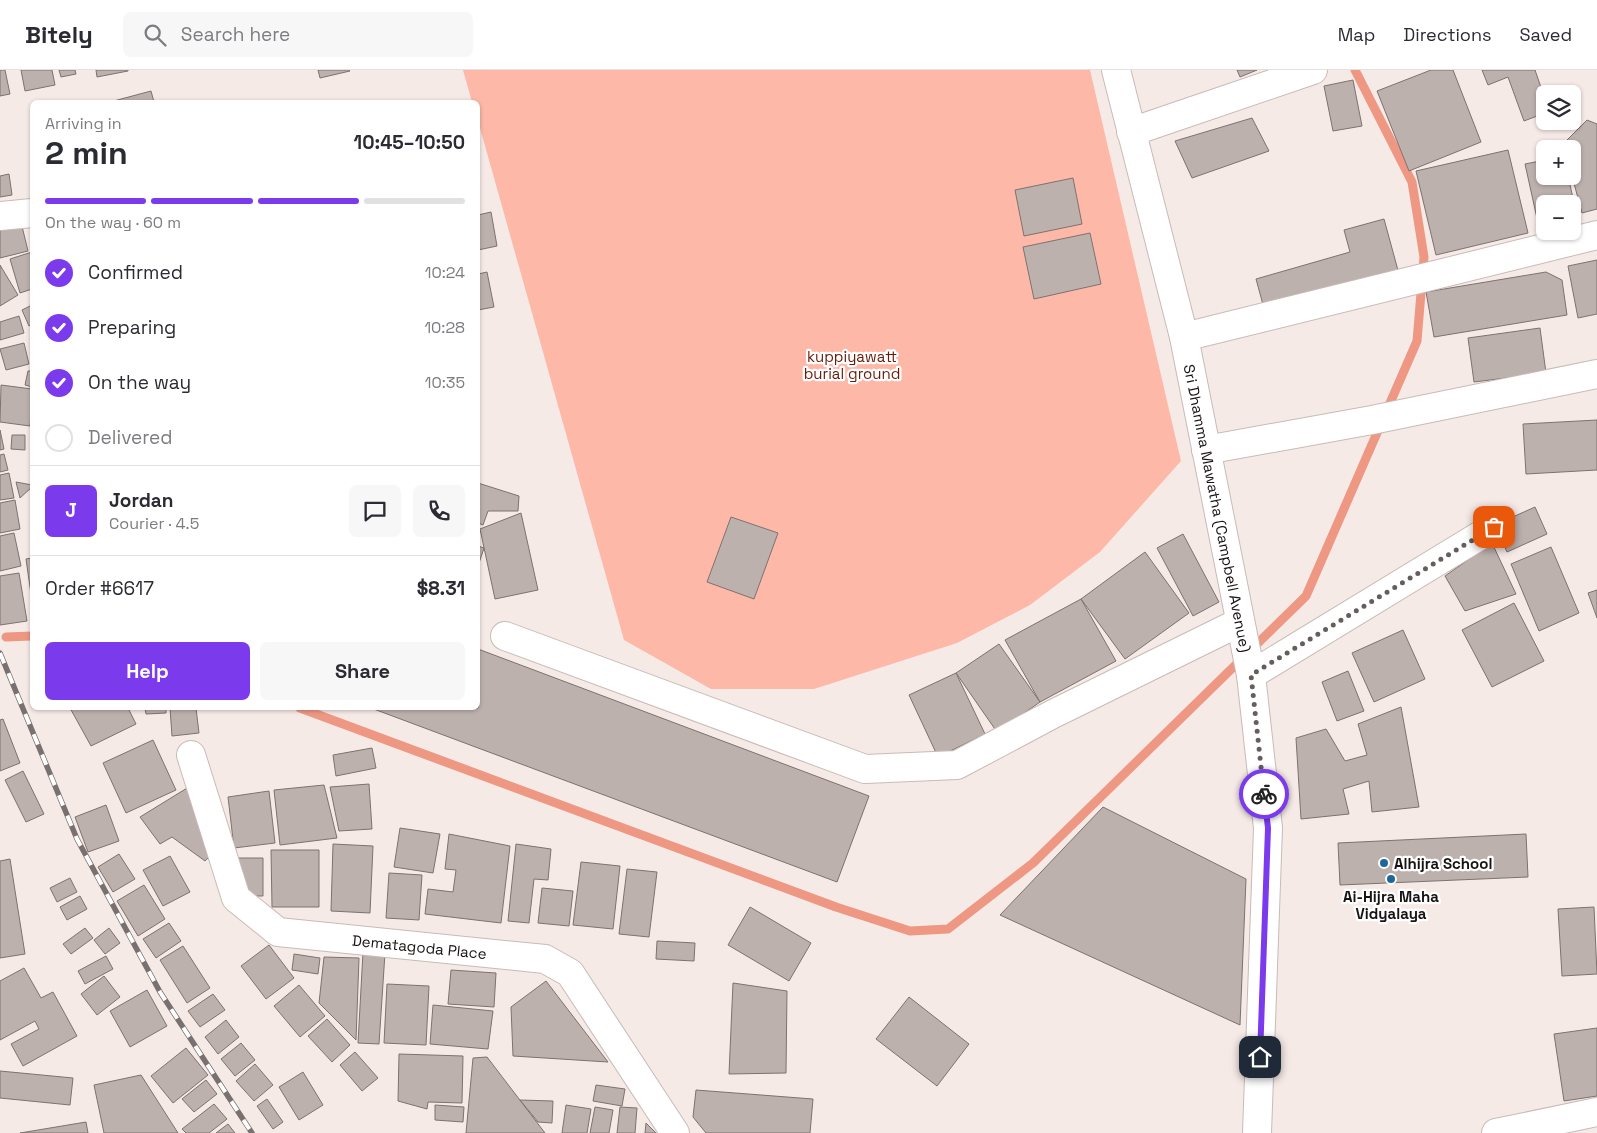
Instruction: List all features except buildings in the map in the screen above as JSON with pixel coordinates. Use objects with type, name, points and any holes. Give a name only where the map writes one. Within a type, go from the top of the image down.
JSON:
[{"type":"street","name":"Sri Dhamma Mawatha (Campbell Avenue)","points":[[1116,70],[1184,337],[1246,652],[1268,828],[1257,1133]]},
{"type":"street","points":[[1131,132],[1313,70]]},
{"type":"street","points":[[0,216],[30,213]]},
{"type":"street","points":[[1184,337],[1597,235]]},
{"type":"street","points":[[1206,450],[1372,420],[1597,374]]},
{"type":"street","points":[[505,636],[865,769],[956,765],[1053,714],[1246,652],[1494,527]]},
{"type":"street","name":"Dematagoda Place","points":[[191,755],[236,898],[278,932],[545,959],[570,973],[675,1133]]},
{"type":"street","points":[[1496,1133],[1597,1112]]},
{"type":"green space","name":"kuppiyawatt burial ground","points":[[463,70],[1090,70],[1181,461],[1100,552],[1030,605],[957,643],[814,689],[711,689],[624,640],[480,128],[480,100],[471,100]]},
{"type":"waterway","points":[[305,710],[836,907],[910,931],[948,929],[1033,863],[1306,596],[1417,341],[1424,257],[1412,182],[1355,70]]},
{"type":"waterway","points":[[6,637],[30,636]]},
{"type":"railway","points":[[0,653],[77,839],[160,992],[252,1133]]},
{"type":"way so far","points":[[1264,794],[1251,675],[1494,527]]},
{"type":"place","name":"Alhijra School","points":[[1384,863]]},
{"type":"place","name":"Ai-Hijra Maha Vidyalaya","points":[[1391,879]]},
{"type":"route","points":[[1260,1057],[1268,828],[1264,794]]}]
